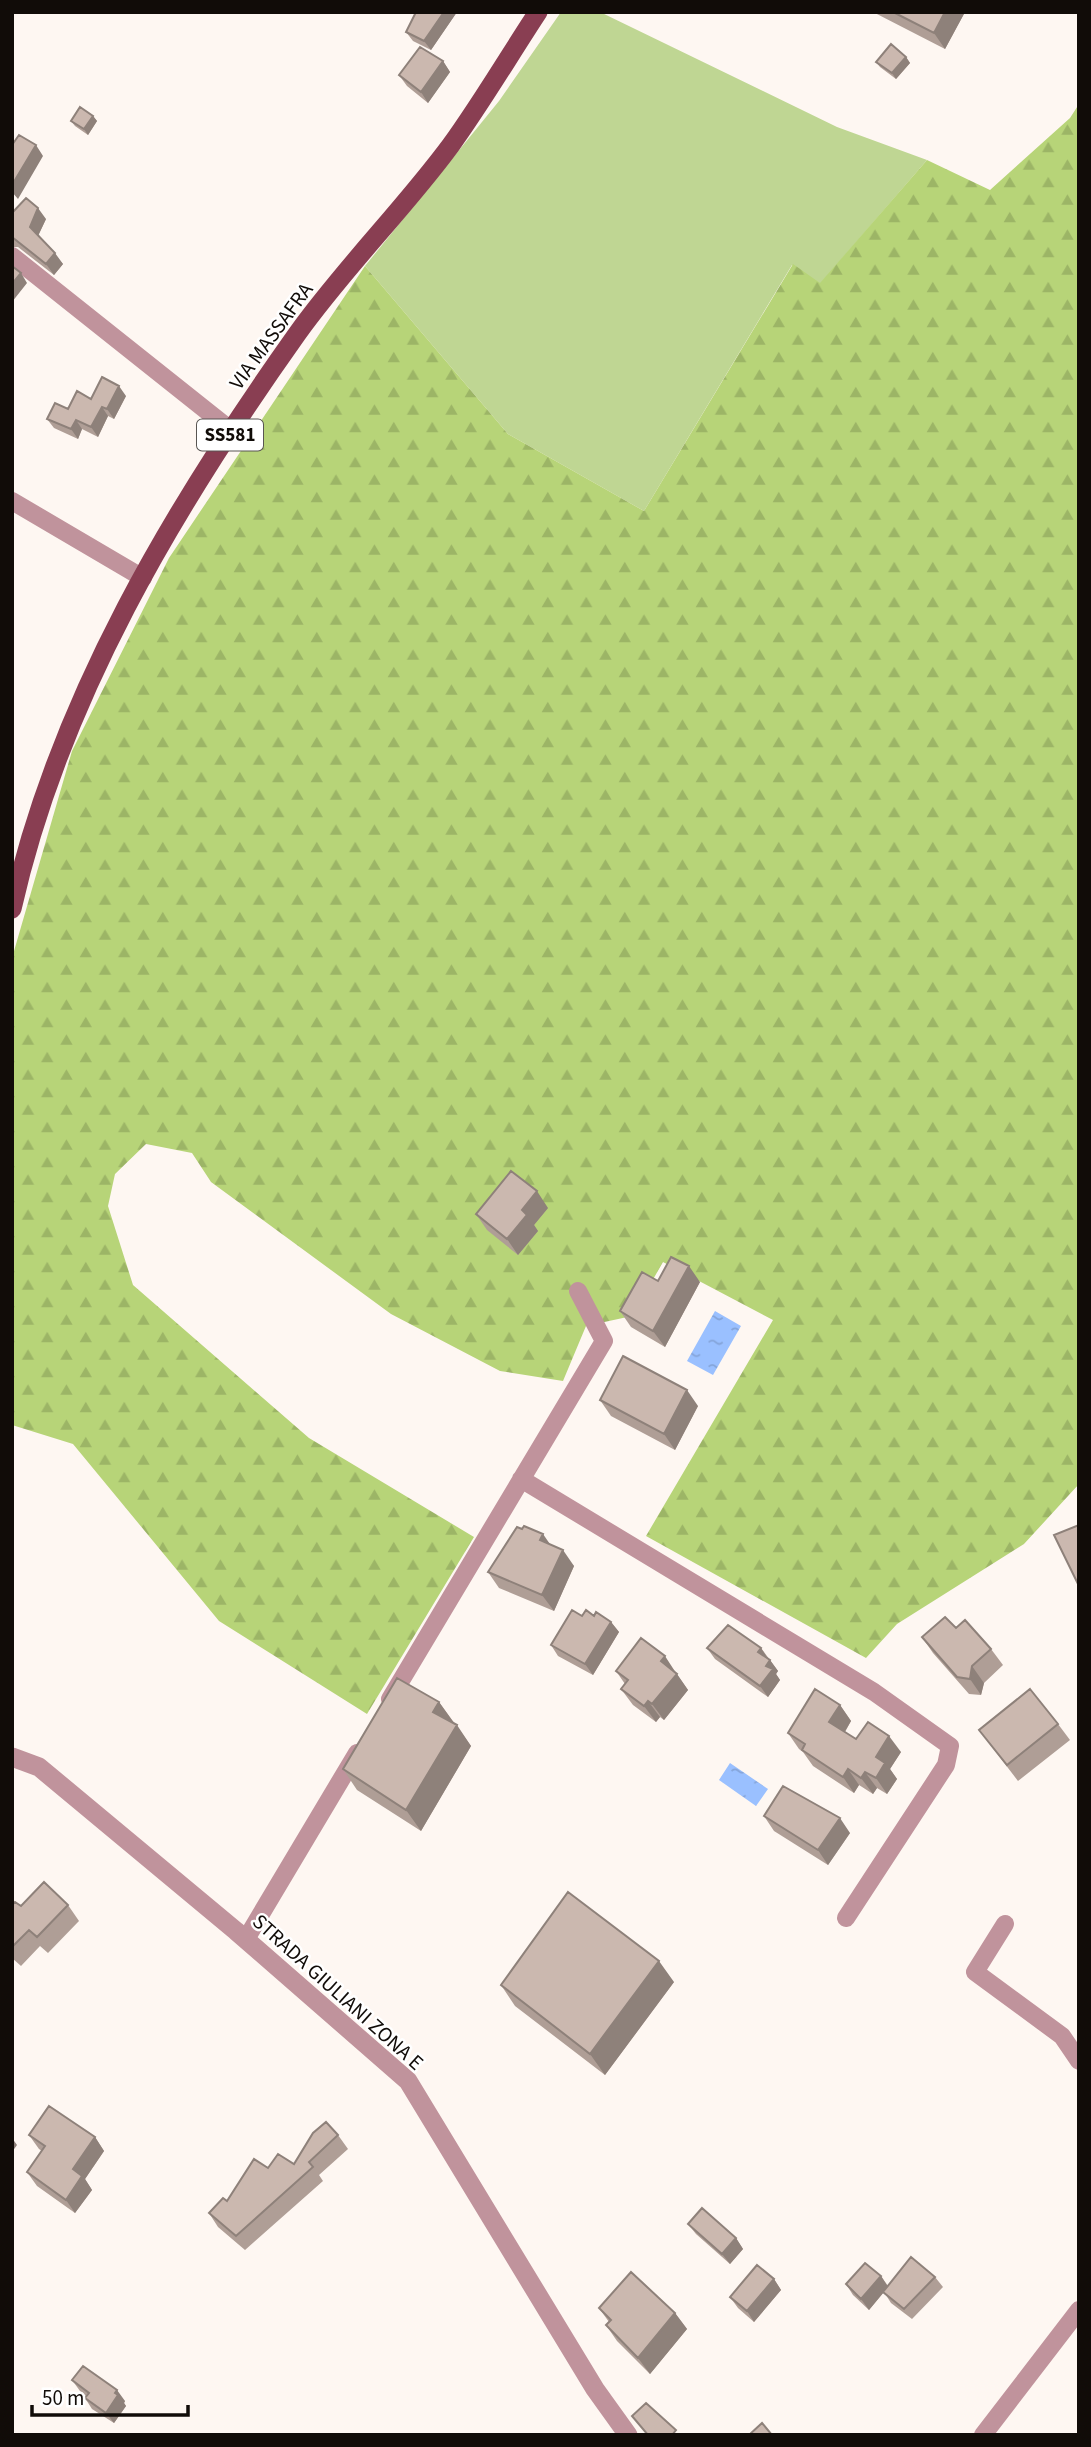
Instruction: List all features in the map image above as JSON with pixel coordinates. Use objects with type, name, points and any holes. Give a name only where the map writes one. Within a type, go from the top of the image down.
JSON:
[{"type":"main road","name":"VIA MASSAFRA","points":[[12,909],[28,839],[90,682],[163,537],[298,332],[450,145],[538,12]]},
{"type":"street","points":[[12,256],[232,431]]},
{"type":"street","points":[[12,501],[143,578]]},
{"type":"street","points":[[380,1715],[604,1341],[578,1291]]},
{"type":"street","points":[[521,1479],[874,1692],[950,1746],[946,1765],[846,1918]]},
{"type":"street","points":[[246,1939],[366,1738]]},
{"type":"street","name":"STRADA GIULIANI ZONA E","points":[[12,1757],[39,1767],[246,1939],[408,2081],[588,2377],[628,2435]]},
{"type":"street","points":[[1005,1924],[975,1972],[1062,2036],[1079,2061]]},
{"type":"street","points":[[983,2435],[1079,2310]]},
{"type":"green space","points":[[561,12],[600,12],[837,127],[927,160],[820,284],[792,265],[644,511],[508,434],[365,266],[499,101]]},
{"type":"green space","points":[[1079,104],[1079,1484],[1024,1544],[897,1624],[866,1658],[646,1536],[773,1320],[663,1262],[632,1316],[586,1326],[563,1381],[500,1371],[391,1314],[211,1182],[192,1153],[146,1144],[115,1174],[108,1206],[133,1285],[309,1438],[474,1537],[367,1714],[219,1621],[73,1444],[12,1425],[12,958],[72,751],[169,558],[365,266],[508,434],[644,511],[793,264],[820,283],[927,160],[990,190],[1070,118]]},
{"type":"water","points":[[715,1311],[741,1326],[713,1375],[687,1361]]},
{"type":"water","points":[[730,1763],[768,1789],[756,1806],[719,1780]]},
{"type":"building","points":[[416,12],[444,12],[424,41],[406,32]]},
{"type":"building","points":[[893,12],[945,12],[934,33]]},
{"type":"building","points":[[891,44],[906,57],[892,73],[876,62]]},
{"type":"building","points":[[420,47],[443,61],[421,92],[399,75]]},
{"type":"building","points":[[80,107],[93,116],[84,129],[71,121]]},
{"type":"building","points":[[19,135],[36,145],[12,185],[12,145]]},
{"type":"building","points":[[26,198],[38,208],[30,227],[55,253],[46,264],[12,237],[12,213]]},
{"type":"building","points":[[12,266],[21,273],[12,284]]},
{"type":"building","points":[[102,377],[119,386],[107,409],[102,407],[91,427],[76,420],[71,429],[47,419],[55,403],[68,409],[77,391],[91,399]]},
{"type":"building","points":[[511,1171],[537,1191],[522,1210],[527,1215],[507,1239],[476,1214]]},
{"type":"building","points":[[671,1257],[689,1266],[653,1331],[620,1311],[642,1272],[658,1281]]},
{"type":"building","points":[[623,1356],[687,1390],[664,1434],[600,1400]]},
{"type":"building","points":[[1079,1525],[1079,1586],[1054,1535]]},
{"type":"building","points":[[524,1526],[543,1534],[540,1540],[563,1550],[542,1595],[488,1572],[517,1527],[522,1529]]},
{"type":"building","points":[[572,1610],[582,1616],[586,1610],[594,1616],[596,1612],[611,1622],[585,1664],[551,1645]]},
{"type":"building","points":[[945,1617],[956,1628],[965,1620],[991,1649],[972,1666],[970,1679],[957,1677],[922,1637]]},
{"type":"building","points":[[728,1625],[761,1648],[758,1652],[770,1660],[766,1666],[773,1669],[760,1686],[707,1648]]},
{"type":"building","points":[[641,1638],[665,1656],[661,1661],[677,1674],[652,1704],[648,1701],[644,1706],[621,1689],[628,1680],[616,1671]]},
{"type":"building","points":[[397,1678],[439,1702],[433,1712],[457,1725],[406,1810],[343,1769]]},
{"type":"building","points":[[815,1689],[840,1705],[829,1722],[856,1739],[868,1722],[889,1736],[876,1757],[885,1763],[876,1778],[865,1772],[861,1778],[848,1769],[843,1777],[802,1750],[805,1744],[788,1733]]},
{"type":"building","points":[[1030,1689],[1058,1724],[1007,1765],[979,1730]]},
{"type":"building","points":[[783,1786],[840,1818],[818,1850],[764,1816]]},
{"type":"building","points":[[44,1882],[68,1905],[37,1937],[29,1930],[12,1947],[12,1905],[15,1902],[21,1906]]},
{"type":"building","points":[[568,1892],[659,1961],[590,2054],[501,1985]]},
{"type":"building","points":[[49,2106],[95,2137],[73,2169],[82,2176],[66,2200],[27,2172],[45,2146],[29,2135]]},
{"type":"building","points":[[326,2122],[338,2135],[309,2162],[313,2167],[236,2236],[209,2213],[223,2198],[227,2201],[254,2159],[268,2168],[278,2154],[294,2164],[313,2133]]},
{"type":"building","points":[[702,2208],[736,2238],[722,2254],[688,2224]]},
{"type":"building","points":[[911,2257],[935,2277],[904,2309],[883,2292]]},
{"type":"building","points":[[865,2263],[881,2276],[861,2299],[846,2284]]},
{"type":"building","points":[[757,2265],[774,2279],[747,2311],[730,2297]]},
{"type":"building","points":[[631,2272],[675,2313],[638,2358],[606,2325],[611,2320],[599,2308]]},
{"type":"building","points":[[83,2366],[117,2390],[115,2393],[118,2395],[106,2413],[85,2398],[89,2393],[72,2380]]},
{"type":"building","points":[[646,2403],[676,2430],[672,2435],[648,2435],[632,2416]]},
{"type":"building","points":[[762,2423],[772,2435],[749,2435]]}]
